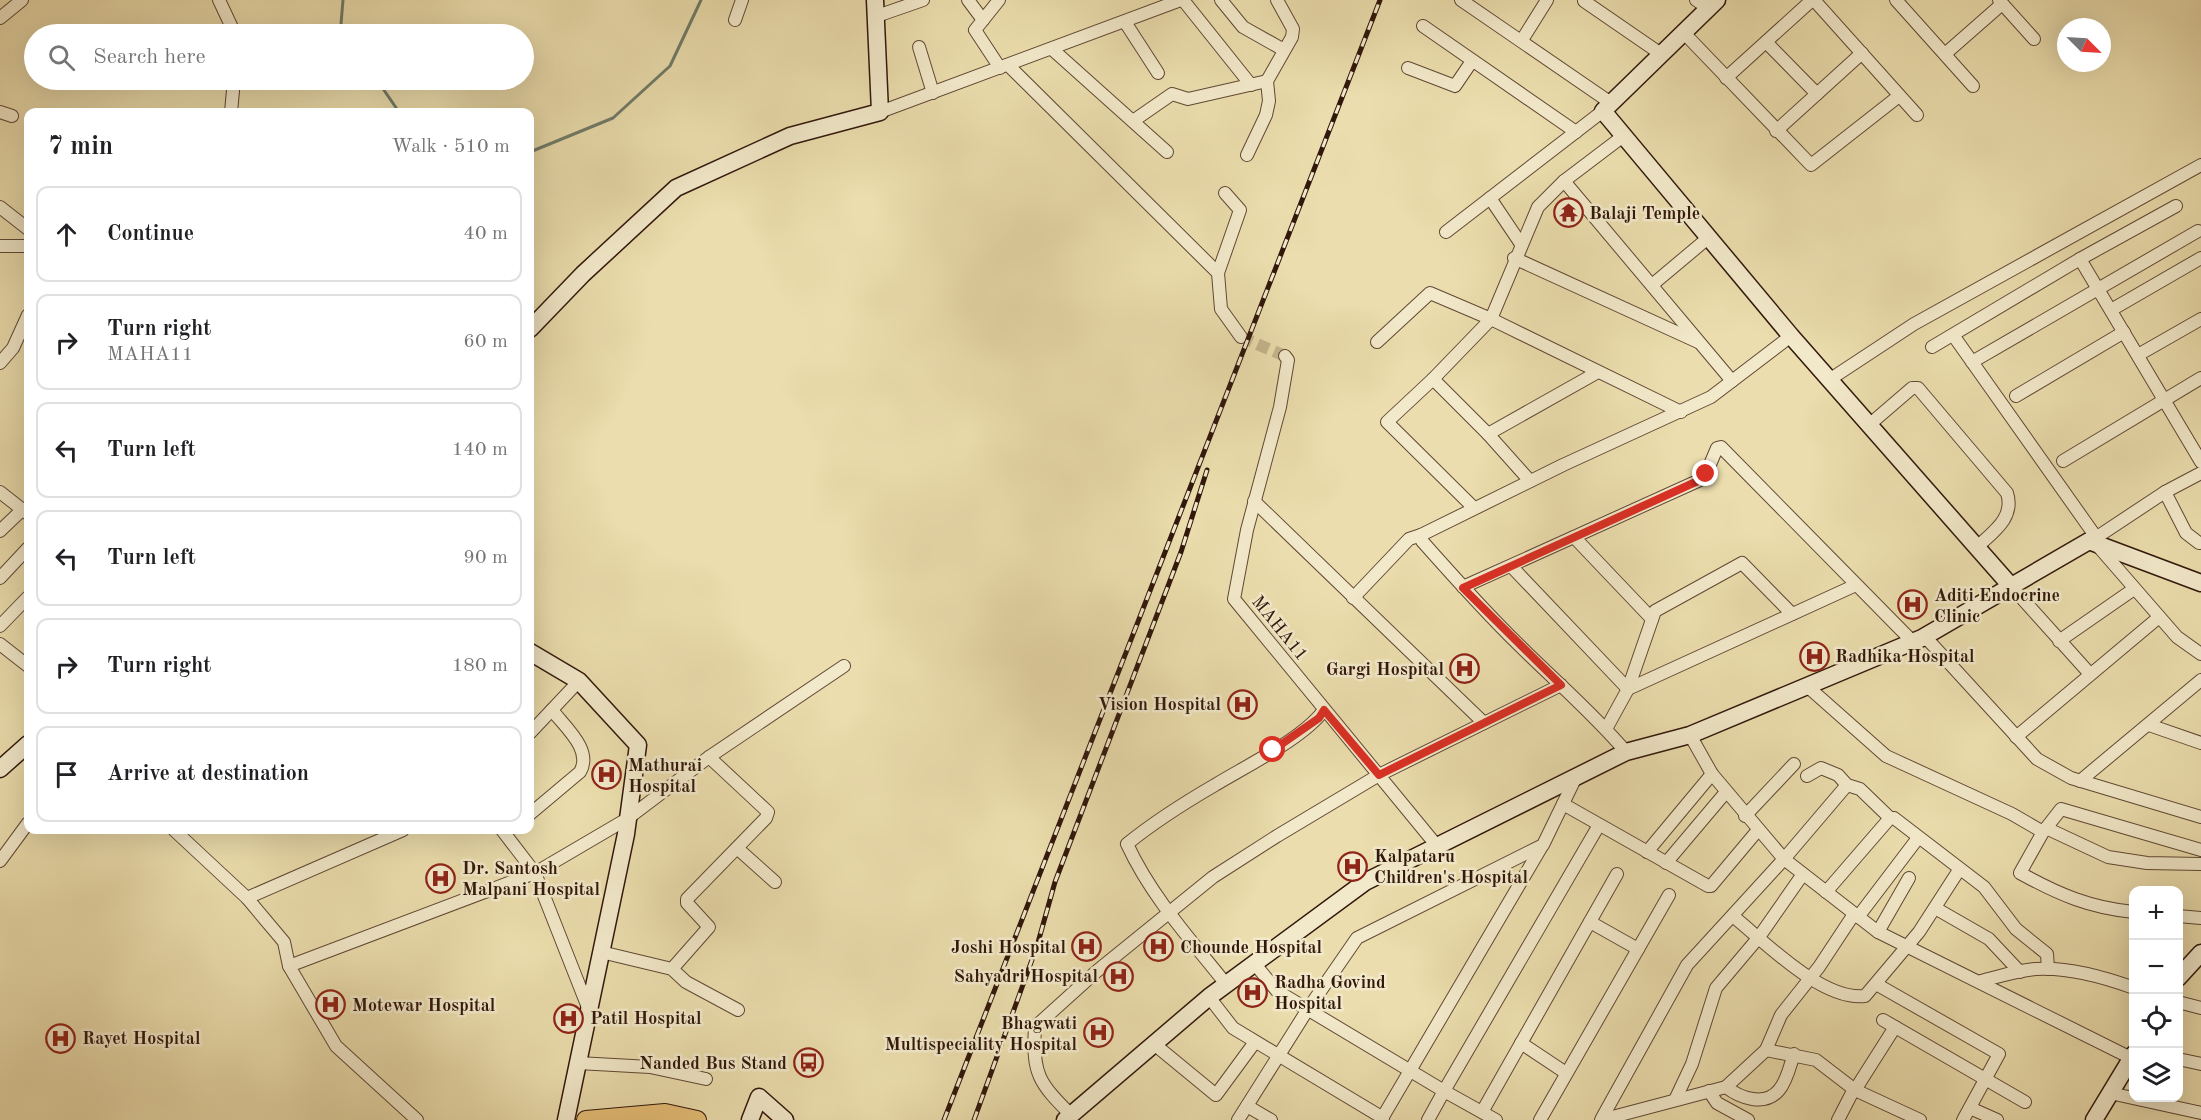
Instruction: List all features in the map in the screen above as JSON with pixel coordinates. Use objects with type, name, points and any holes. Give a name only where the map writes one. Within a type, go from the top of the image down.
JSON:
[{"type":"main road","points":[[586,1120],[665,1113],[697,1120]]},
{"type":"street","points":[[0,18],[22,0]]},
{"type":"street","points":[[219,0],[230,24]]},
{"type":"street","points":[[735,20],[742,0]]},
{"type":"street","points":[[880,112],[876,8],[923,0]]},
{"type":"street","points":[[968,0],[983,20]]},
{"type":"street","points":[[999,0],[975,30],[1004,67],[1218,273]]},
{"type":"street","points":[[534,325],[583,274],[676,188],[790,136],[880,112],[1182,0],[1251,84]]},
{"type":"street","points":[[1221,0],[1243,27],[1284,50]]},
{"type":"street","points":[[1247,155],[1266,115],[1269,101],[1267,81],[1292,38],[1293,29],[1277,0]]},
{"type":"street","points":[[1461,0],[1522,40],[1607,107],[1622,136],[1791,336],[2090,675]]},
{"type":"street","points":[[1522,40],[1547,0]]},
{"type":"street","points":[[1726,78],[1813,0],[1917,115]]},
{"type":"street","points":[[1896,0],[1973,86]]},
{"type":"street","points":[[1584,1],[1661,54]]},
{"type":"street","points":[[1944,54],[2000,2],[2034,39]]},
{"type":"street","points":[[1446,232],[1607,107],[1683,32],[1707,3]]},
{"type":"street","points":[[1125,22],[1158,73]]},
{"type":"street","points":[[1423,26],[1576,132]]},
{"type":"street","points":[[1683,32],[1808,163],[1814,165],[1899,96]]},
{"type":"street","points":[[1766,42],[1817,94]]},
{"type":"street","points":[[919,47],[933,93]]},
{"type":"street","points":[[1052,49],[1167,152]]},
{"type":"street","points":[[1776,130],[1862,53]]},
{"type":"street","points":[[1408,68],[1455,86],[1472,61]]},
{"type":"street","points":[[1132,121],[1172,94],[1188,99],[1267,81]]},
{"type":"street","points":[[231,108],[233,90]]},
{"type":"street","points":[[0,112],[12,117]]},
{"type":"street","points":[[1474,508],[1388,422],[1491,319],[1514,258],[1538,207],[1564,181],[1622,136]]},
{"type":"street","points":[[1829,380],[1914,324],[2201,165]]},
{"type":"street","points":[[1564,181],[1732,381]]},
{"type":"street","points":[[1225,193],[1240,210],[1218,273],[1221,309],[1241,338]]},
{"type":"street","points":[[1490,198],[1521,244]]},
{"type":"street","points":[[1932,347],[2076,261],[2176,206]]},
{"type":"street","points":[[0,207],[24,226]]},
{"type":"street","points":[[1972,362],[2198,231]]},
{"type":"street","points":[[1652,285],[1708,238]]},
{"type":"street","points":[[2060,243],[2098,288],[2201,462]]},
{"type":"street","points":[[0,246],[24,246]]},
{"type":"street","points":[[1514,258],[1701,344]]},
{"type":"street","points":[[2111,310],[2201,258]]},
{"type":"street","points":[[1377,342],[1430,293],[1491,319],[1681,412]]},
{"type":"street","points":[[2138,355],[2201,319]]},
{"type":"street","points":[[0,363],[13,348],[24,324]]},
{"type":"street","points":[[2016,396],[2124,332]]},
{"type":"street","points":[[1953,335],[2094,540],[2158,618],[2176,637],[2201,654]]},
{"type":"street","points":[[1353,598],[1409,539],[1711,397],[1791,336]]},
{"type":"street","name":"MAHA11","points":[[1285,356],[1288,360],[1284,388],[1254,501],[1234,599],[1437,846]]},
{"type":"street","points":[[1488,434],[1598,372]]},
{"type":"street","points":[[2063,461],[2201,378]]},
{"type":"street","points":[[1433,379],[1488,434],[1530,481]]},
{"type":"street","points":[[1869,425],[1915,387],[1999,480],[2010,503],[2006,518],[1976,548]]},
{"type":"street","points":[[1463,588],[1700,480],[1706,474],[1717,448],[1721,447],[1856,585],[1918,640],[1929,642],[2037,759],[2080,781],[2201,817]]},
{"type":"street","points":[[1561,685],[1379,775],[1213,877],[1097,971],[1035,1027],[1036,1073],[1068,1118],[1209,997],[1365,882],[1626,752],[1690,735],[1918,640],[2010,585],[2094,540],[2165,492],[2201,473]]},
{"type":"street","points":[[0,492],[24,510]]},
{"type":"street","points":[[2165,492],[2186,533],[2199,543]]},
{"type":"street","points":[[1254,501],[1484,723]]},
{"type":"street","points":[[0,531],[24,513]]},
{"type":"street","points":[[1421,535],[1422,541],[1463,588],[1606,729],[1626,752]]},
{"type":"street","points":[[1574,537],[1652,619]]},
{"type":"street","points":[[2094,540],[2201,583]]},
{"type":"street","points":[[0,578],[24,552]]},
{"type":"street","points":[[1606,729],[1628,689],[1655,611],[1742,563],[1792,614]]},
{"type":"street","points":[[1511,566],[1628,689]]},
{"type":"street","points":[[1628,689],[1856,585]]},
{"type":"street","points":[[2059,641],[2134,589]]},
{"type":"street","points":[[0,626],[24,601]]},
{"type":"street","points":[[2016,737],[2158,618]]},
{"type":"street","points":[[0,644],[24,663]]},
{"type":"street","points":[[534,654],[579,681],[638,745],[627,819],[566,1120]]},
{"type":"street","points":[[289,966],[535,873],[627,819],[709,757],[844,666]]},
{"type":"street","points":[[2080,781],[2201,680]]},
{"type":"street","points":[[534,729],[579,681]]},
{"type":"street","points":[[1807,686],[1886,756],[2045,830],[2108,857],[2147,863],[2201,864]]},
{"type":"street","points":[[534,811],[580,772],[584,765],[583,750],[552,710]]},
{"type":"street","points":[[1226,984],[1139,871],[1127,844],[1176,809],[1290,739],[1319,718],[1324,710]]},
{"type":"street","points":[[2149,724],[2201,743]]},
{"type":"street","points":[[1690,735],[1712,774],[1745,816],[1784,859],[1856,916],[1906,948],[1981,981],[2129,1055]]},
{"type":"street","points":[[0,769],[24,748]]},
{"type":"street","points":[[672,969],[709,927],[687,903],[687,899],[766,818],[767,810],[709,757]]},
{"type":"street","points":[[1745,816],[1794,764]]},
{"type":"street","points":[[1806,776],[1821,768],[1838,775],[1847,785],[1860,789],[1890,818],[1894,818],[1990,893],[2016,929],[2047,954],[2048,969]]},
{"type":"street","points":[[1647,852],[1712,774]]},
{"type":"street","points":[[1209,997],[1233,1028],[1382,1119],[1543,845],[1576,777]]},
{"type":"street","points":[[1601,1119],[1687,965],[1734,917],[1847,785]]},
{"type":"street","points":[[1666,863],[1726,792]]},
{"type":"street","points":[[1563,804],[1711,886],[1758,830]]},
{"type":"street","points":[[2129,912],[2112,910],[2061,896],[2020,873],[2045,830],[2061,809],[2201,850]]},
{"type":"street","points":[[1826,892],[1890,818]]},
{"type":"street","points":[[1428,1120],[1599,825]]},
{"type":"street","points":[[0,861],[24,828]]},
{"type":"street","points":[[182,834],[247,898],[284,942],[289,966],[336,1046],[417,1120]]},
{"type":"street","points":[[247,898],[383,834]]},
{"type":"street","points":[[508,834],[535,873],[589,1010]]},
{"type":"street","points":[[1601,1119],[1726,1087],[1766,1050],[1781,1015],[1918,838]]},
{"type":"street","points":[[1238,1120],[1308,1009],[1357,938],[1543,845]]},
{"type":"street","points":[[737,848],[775,882]]},
{"type":"street","points":[[1734,917],[1810,979],[1839,992],[1858,997],[1864,996],[1906,948],[1959,870]]},
{"type":"street","points":[[1482,1112],[1617,874]]},
{"type":"street","points":[[1675,1100],[1692,1064],[1716,988],[1759,937],[1803,874]]},
{"type":"street","points":[[1878,932],[1909,878]]},
{"type":"street","points":[[1540,1120],[1669,895]]},
{"type":"street","points":[[1935,908],[1989,939],[2020,972]]},
{"type":"street","points":[[2183,916],[2201,918]]},
{"type":"street","points":[[1590,922],[1638,950]]},
{"type":"street","points":[[601,952],[672,969],[686,982],[738,1010]]},
{"type":"street","points":[[2183,973],[2199,958]]},
{"type":"street","points":[[1254,963],[1277,991],[1496,1120]]},
{"type":"street","points":[[1981,981],[2020,972],[2048,969],[2114,981],[2129,987]]},
{"type":"street","points":[[1876,984],[1999,1053],[1963,1120]]},
{"type":"street","points":[[2183,1003],[2201,1008]]},
{"type":"street","points":[[1883,1020],[2025,1102]]},
{"type":"street","points":[[1838,1120],[1854,1089],[1895,1027]]},
{"type":"street","points":[[1154,1044],[1216,1095],[1255,1042]]},
{"type":"street","points":[[1521,1043],[1566,1073]]},
{"type":"street","points":[[1766,1050],[1794,1054],[1826,1066],[1854,1089],[1920,1120]]},
{"type":"street","points":[[1726,1087],[1738,1096],[1751,1099],[1772,1096],[1782,1084],[1794,1054]]},
{"type":"street","points":[[2183,1060],[2201,1065]]},
{"type":"street","points":[[2094,1120],[2129,1061]]},
{"type":"street","points":[[578,1063],[650,1066],[706,1079]]},
{"type":"street","points":[[1709,1091],[1717,1103],[1748,1120]]},
{"type":"street","points":[[2110,1093],[2201,1113]]},
{"type":"street","points":[[750,1120],[759,1097],[785,1120]]},
{"type":"street","points":[[1247,1106],[1271,1120]]},
{"type":"street","points":[[1970,1108],[1997,1120]]},
{"type":"waterway","points":[[341,24],[343,0]]},
{"type":"waterway","points":[[534,150],[613,118],[670,66],[701,0]]},
{"type":"waterway","points":[[384,90],[396,108]]},
{"type":"tunnel","points":[[1241,337],[1285,356]]},
{"type":"railway","points":[[944,1120],[1380,0]]},
{"type":"railway","points":[[974,1120],[1037,946],[1055,882],[1181,552],[1207,470]]},
{"type":"place","name":"Balaji Temple","points":[[1568,213]]},
{"type":"place","name":"Aditi Endocrine Clinic","points":[[1913,605]]},
{"type":"place","name":"Radhika Hospital","points":[[1814,656]]},
{"type":"place","name":"Gargi Hospital","points":[[1465,669]]},
{"type":"place","name":"Vision Hospital","points":[[1242,704]]},
{"type":"place","name":"Mathurai Hospital","points":[[607,775]]},
{"type":"place","name":"Kalpataru Children's Hospital","points":[[1353,866]]},
{"type":"place","name":"Dr. Santosh Malpani Hospital","points":[[441,878]]},
{"type":"place","name":"Joshi Hospital","points":[[1087,947]]},
{"type":"place","name":"Chounde Hospital","points":[[1159,947]]},
{"type":"place","name":"Sahyadri Hospital","points":[[1119,976]]},
{"type":"place","name":"Radha Govind Hospital","points":[[1253,992]]},
{"type":"place","name":"Motewar Hospital","points":[[331,1005]]},
{"type":"place","name":"Patil Hospital","points":[[569,1018]]},
{"type":"place","name":"Bhagwati Multispeciality Hospital","points":[[1098,1033]]},
{"type":"place","name":"Rayet Hospital","points":[[61,1038]]},
{"type":"place","name":"Nanded Bus Stand","points":[[808,1063]]},
{"type":"route","points":[[1273,750],[1319,718],[1324,710],[1379,775],[1561,685],[1463,588],[1700,480],[1706,474]]}]
